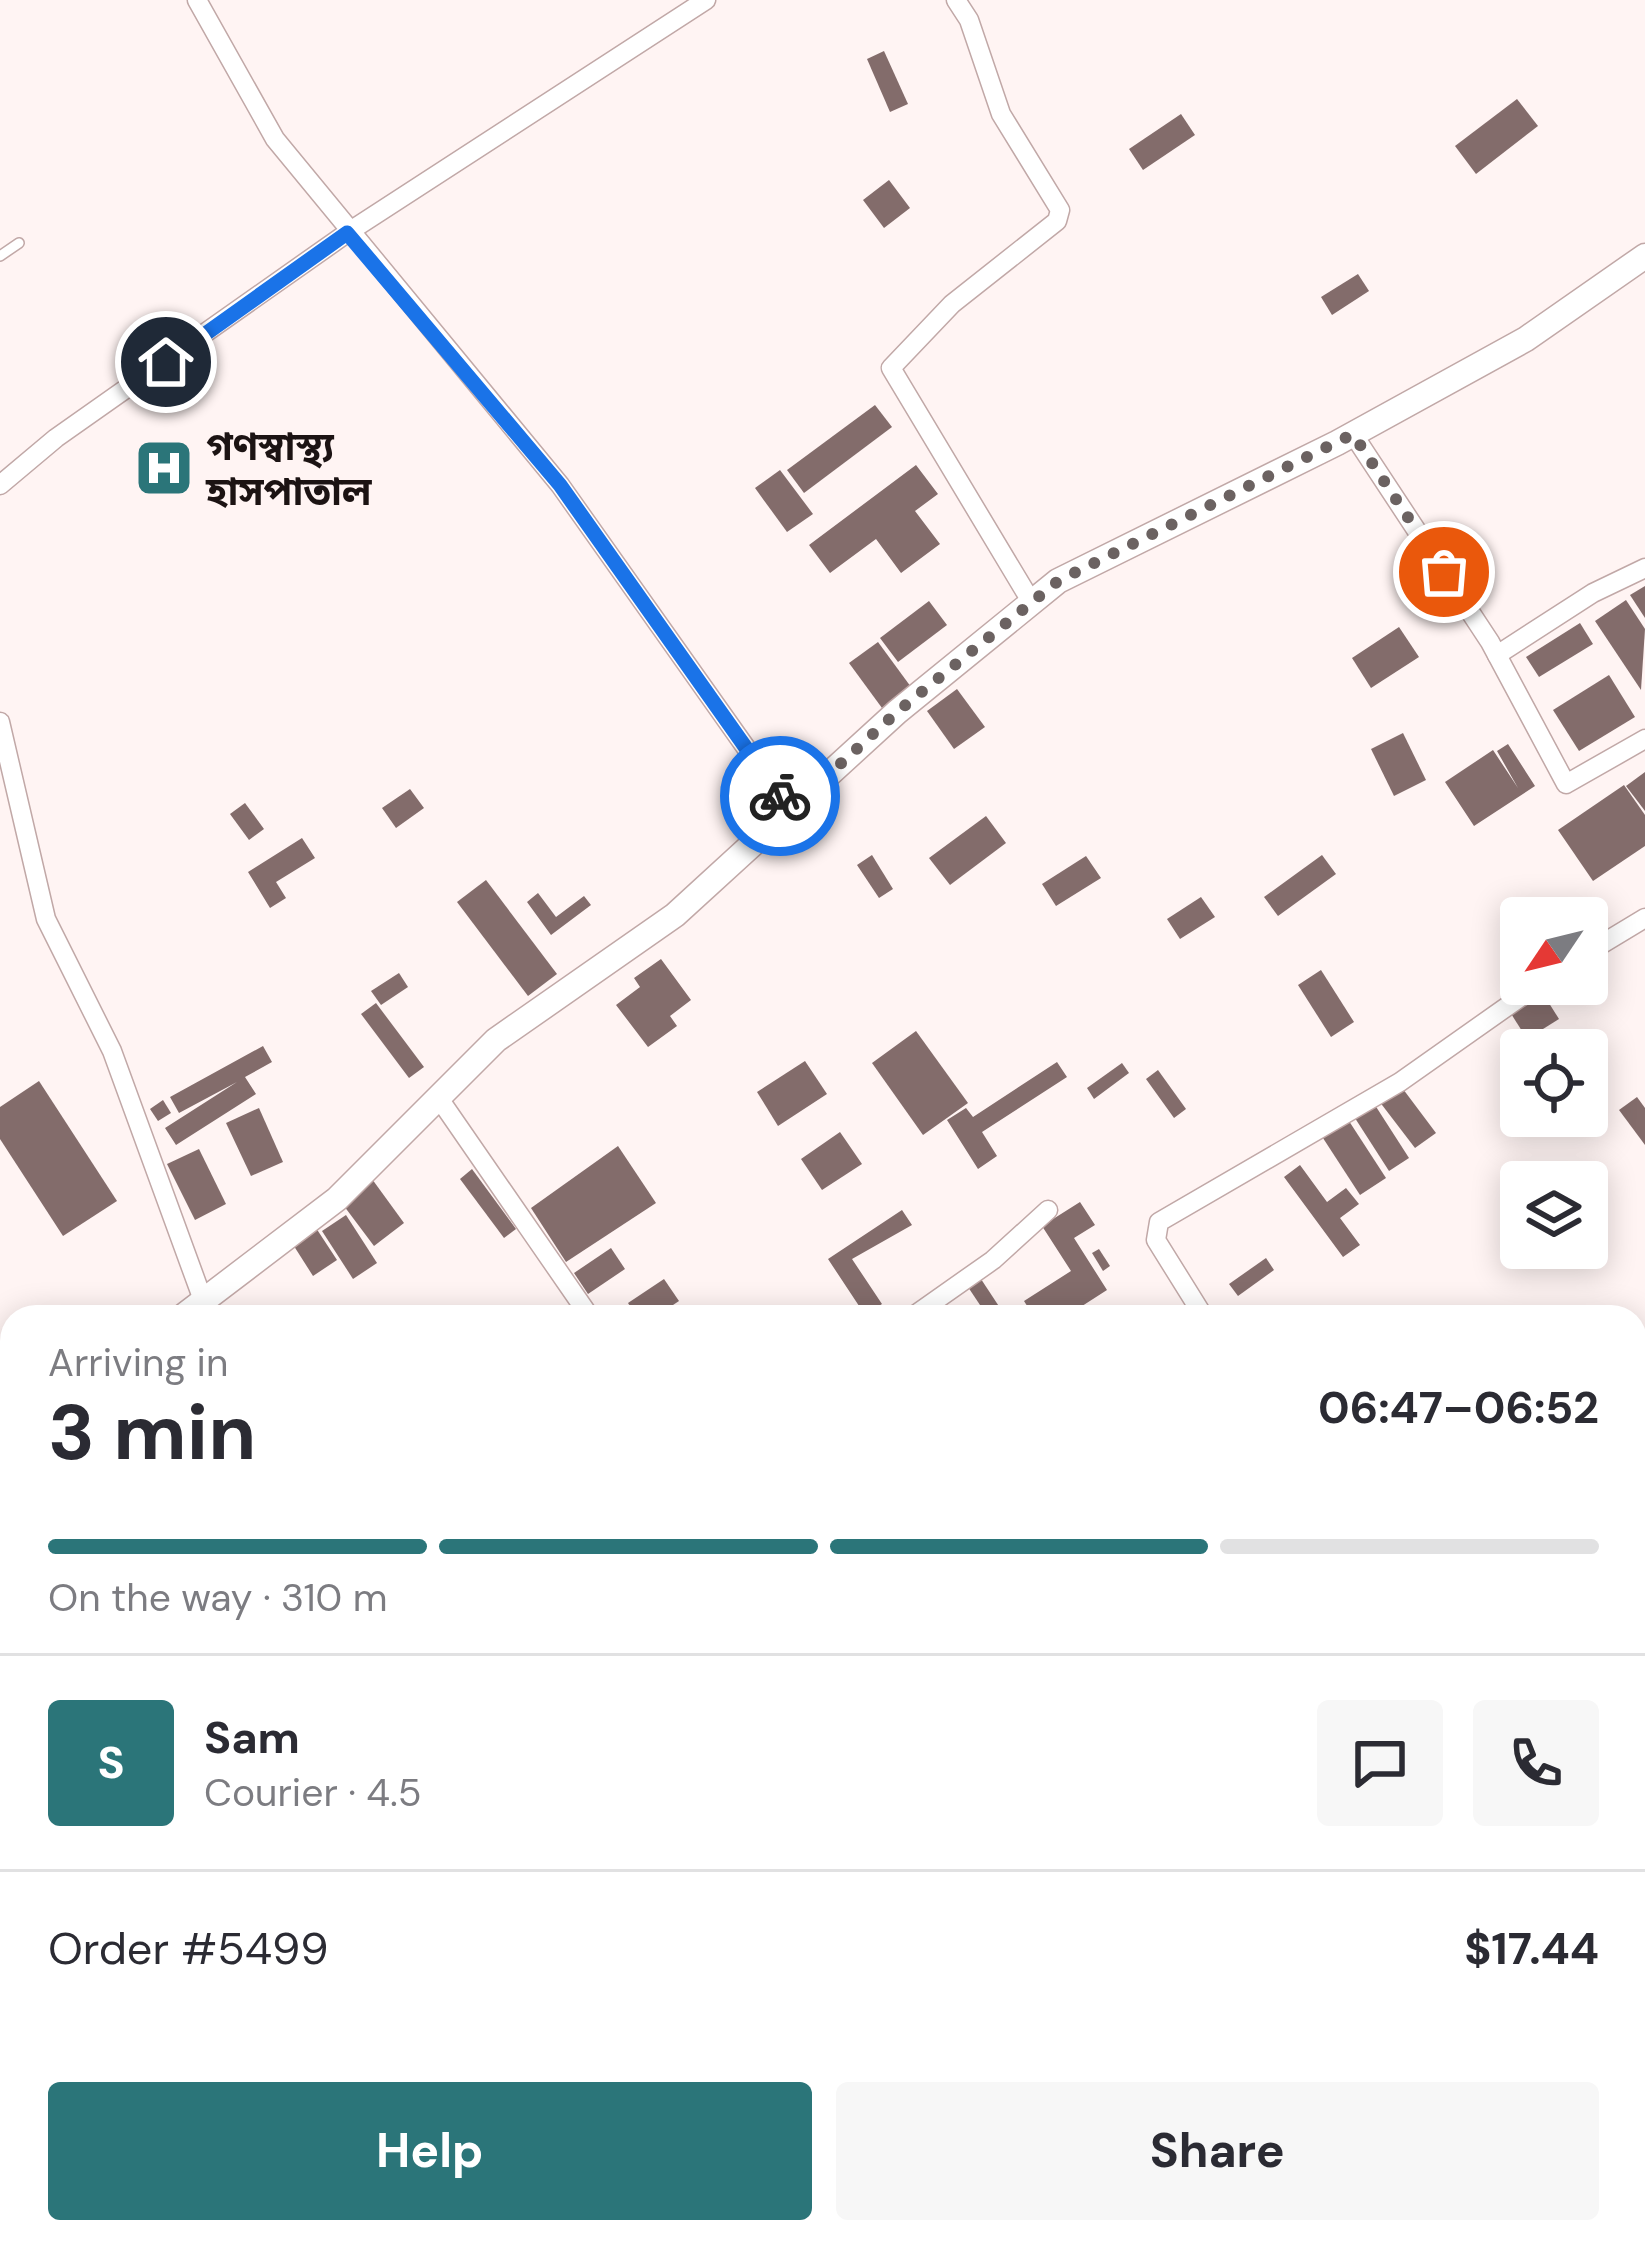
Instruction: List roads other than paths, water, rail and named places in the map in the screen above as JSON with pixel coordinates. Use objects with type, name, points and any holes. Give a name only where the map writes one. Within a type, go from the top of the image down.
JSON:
[{"type":"street","points":[[197,0],[274,139],[347,233],[560,485],[790,810]]},
{"type":"street","points":[[0,485],[56,438],[347,233],[706,0]]},
{"type":"street","points":[[956,0],[969,20],[1001,113],[1060,209],[1058,221],[952,304],[891,368],[1032,603]]},
{"type":"street","points":[[199,1305],[338,1198],[496,1040],[675,915],[897,712],[1058,581],[1353,434],[1526,339],[1645,256]]},
{"type":"street","points":[[1353,434],[1497,655],[1566,784],[1645,739]]},
{"type":"street","points":[[1497,655],[1594,592],[1645,568]]},
{"type":"street","points":[[0,722],[46,919],[112,1051],[191,1305]]},
{"type":"street","points":[[1608,940],[1645,918]]},
{"type":"street","points":[[1197,1305],[1156,1240],[1159,1222],[1400,1082],[1509,1005]]},
{"type":"street","points":[[437,1097],[582,1305]]},
{"type":"street","points":[[929,1305],[993,1260],[1048,1210]]},
{"type":"lane","points":[[0,256],[19,243]]},
{"type":"place","name":"গণস্বাস্থ্য হাসপাতাল","points":[[164,468]]}]
